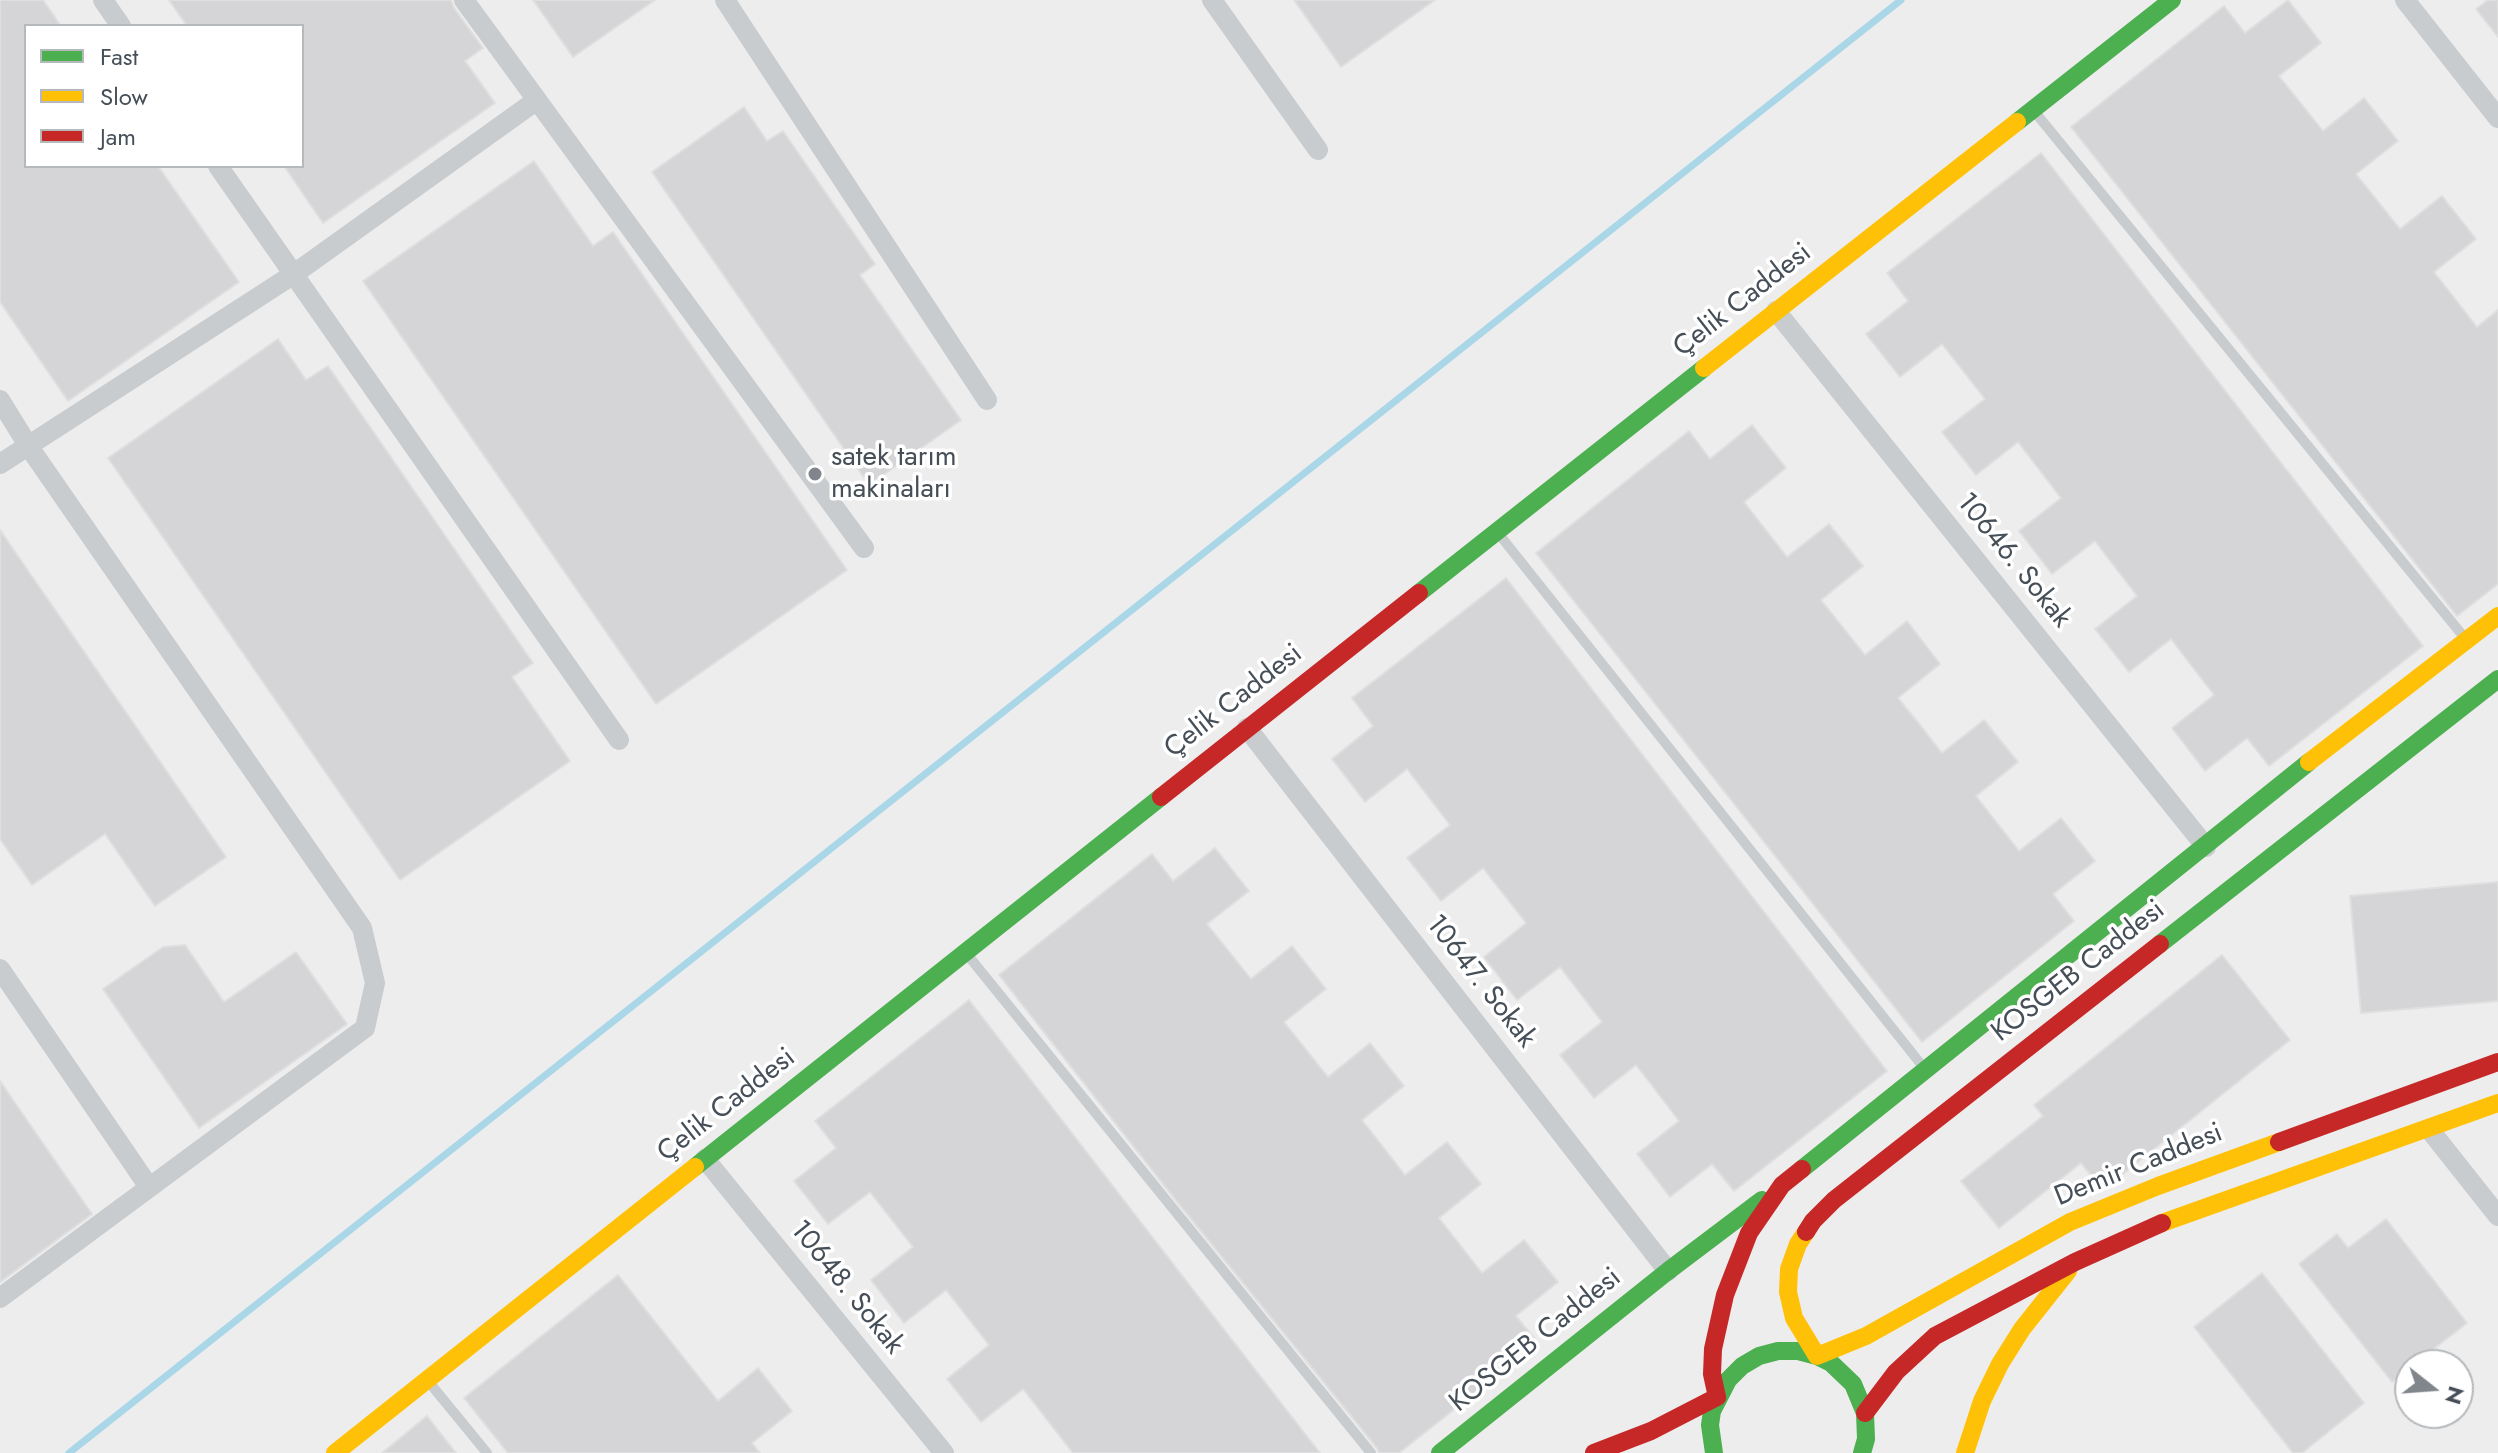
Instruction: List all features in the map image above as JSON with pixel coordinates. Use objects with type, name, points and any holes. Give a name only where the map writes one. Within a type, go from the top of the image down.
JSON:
[{"type":"street","points":[[103,0],[120,24]]},
{"type":"street","points":[[464,0],[864,548]]},
{"type":"street","points":[[725,0],[987,400]]},
{"type":"street","points":[[1212,0],[1318,150]]},
{"type":"street","name":"Çelik Caddesi","points":[[335,1453],[1247,728],[2172,0]]},
{"type":"street","points":[[2405,0],[2498,118]]},
{"type":"street","points":[[0,464],[294,274],[537,100]]},
{"type":"street","points":[[219,168],[619,740]]},
{"type":"street","name":"10646. Sokak","points":[[1776,311],[2206,847]]},
{"type":"street","points":[[0,400],[29,447],[362,928],[375,983],[365,1028],[0,1298]]},
{"type":"street","name":"KOSGEB Caddesi","points":[[1440,1453],[2498,616]]},
{"type":"street","name":"KOSGEB Caddesi","points":[[1817,1356],[1794,1318],[1788,1292],[1789,1269],[1798,1244],[1813,1221],[1834,1200],[2497,681]]},
{"type":"street","name":"10647. Sokak","points":[[1247,728],[1668,1271]]},
{"type":"street","points":[[0,969],[149,1187]]},
{"type":"street","name":"Demir Caddesi","points":[[1817,1356],[1866,1336],[2070,1222],[2158,1186],[2498,1062]]},
{"type":"street","points":[[1865,1413],[1896,1372],[1935,1336],[2075,1262],[2162,1223],[2498,1103]]},
{"type":"street","points":[[2429,1129],[2498,1216]]},
{"type":"street","name":"10648. Sokak","points":[[705,1159],[944,1453]]},
{"type":"street","name":"KOSGEB Caddesi","points":[[1714,1453],[1710,1425],[1717,1397],[1712,1374],[1713,1349],[1725,1295],[1749,1233],[1782,1185]]},
{"type":"street","points":[[1965,1453],[1982,1401],[2000,1364],[2022,1329],[2075,1262]]},
{"type":"street","points":[[1594,1453],[1651,1431],[1717,1397],[1742,1366],[1759,1356],[1778,1351],[1798,1351],[1817,1356],[1831,1363],[1853,1384],[1865,1413],[1863,1453]]},
{"type":"lane","points":[[2033,110],[2467,640]]},
{"type":"lane","points":[[1497,531],[1924,1069]]},
{"type":"lane","points":[[965,952],[1371,1453]]},
{"type":"lane","points":[[427,1379],[487,1453]]},
{"type":"building","points":[[0,0],[43,0],[60,24],[24,24],[24,168],[159,168],[239,282],[68,401],[0,302]]},
{"type":"building","points":[[169,0],[451,0],[483,48],[465,61],[495,103],[323,223],[285,168],[304,168],[304,24],[186,24]]},
{"type":"building","points":[[533,0],[655,0],[573,57]]},
{"type":"building","points":[[1294,0],[1435,0],[1341,67]]},
{"type":"building","points":[[2288,0],[2321,43],[2279,76],[2323,131],[2364,98],[2398,141],[2356,174],[2400,229],[2442,196],[2476,239],[2434,272],[2477,327],[2498,310],[2498,584],[2457,616],[2071,127],[2224,6],[2245,33]]},
{"type":"building","points":[[2488,0],[2498,0],[2498,37],[2476,9]]},
{"type":"building","points":[[744,107],[767,141],[783,131],[875,264],[860,275],[961,420],[869,485],[652,172]]},
{"type":"building","points":[[2041,153],[2423,646],[2269,766],[2247,738],[2205,771],[2172,728],[2214,695],[2171,639],[2129,672],[2095,629],[2137,596],[2095,541],[2052,574],[2019,531],[2061,498],[2018,442],[1976,475],[1942,432],[1985,399],[1942,344],[1900,377],[1866,334],[1908,301],[1887,273]]},
{"type":"building","points":[[534,161],[593,246],[613,232],[847,570],[656,704],[363,281]]},
{"type":"building","points":[[278,339],[306,380],[328,366],[533,663],[512,677],[570,761],[400,880],[108,458]]},
{"type":"building","points":[[1752,425],[1786,468],[1744,502],[1787,557],[1829,524],[1863,566],[1821,600],[1865,655],[1907,621],[1940,664],[1898,698],[1942,753],[1984,720],[2018,762],[1976,796],[2019,851],[2061,818],[2095,861],[2053,894],[2074,921],[1922,1042],[1536,553],[1689,431],[1710,459]]},
{"type":"building","points":[[0,530],[226,857],[155,906],[105,834],[32,885],[0,839]]},
{"type":"building","points":[[1506,578],[1887,1071],[1734,1191],[1712,1164],[1670,1197],[1637,1154],[1679,1121],[1647,1079],[1636,1065],[1594,1098],[1560,1055],[1602,1022],[1560,967],[1517,1000],[1484,957],[1526,923],[1483,868],[1441,901],[1407,858],[1450,825],[1407,769],[1365,802],[1332,759],[1373,726],[1352,698]]},
{"type":"building","points":[[1215,848],[1249,891],[1207,924],[1251,979],[1292,946],[1326,989],[1284,1022],[1328,1077],[1370,1043],[1404,1086],[1362,1120],[1405,1175],[1447,1142],[1481,1184],[1439,1218],[1482,1273],[1524,1240],[1558,1282],[1516,1316],[1538,1343],[1399,1453],[1379,1453],[999,975],[1152,854],[1173,881]]},
{"type":"building","points":[[2498,882],[2498,1001],[2361,1013],[2350,896]]},
{"type":"building","points":[[185,945],[224,1002],[296,952],[347,1024],[199,1128],[103,989],[163,947]]},
{"type":"building","points":[[2222,955],[2290,1040],[2103,1190],[2081,1163],[1999,1228],[1961,1181],[2043,1116],[2034,1105]]},
{"type":"building","points":[[969,1000],[1320,1453],[1073,1453],[1023,1389],[981,1422],[947,1379],[989,1345],[946,1290],[904,1323],[871,1280],[913,1247],[870,1192],[828,1224],[794,1181],[836,1148],[815,1121]]},
{"type":"building","points":[[0,1081],[92,1214],[0,1282]]},
{"type":"building","points":[[2386,1219],[2467,1323],[2434,1349],[2394,1349],[2392,1382],[2299,1264],[2337,1234],[2348,1248]]},
{"type":"building","points":[[2262,1273],[2364,1403],[2302,1453],[2293,1453],[2194,1327]]},
{"type":"building","points":[[618,1275],[718,1401],[758,1368],[792,1411],[752,1443],[760,1453],[508,1453],[464,1398]]},
{"type":"building","points":[[427,1416],[456,1453],[382,1453]]},
{"type":"waterway","points":[[69,1453],[1901,0]]},
{"type":"traffic: fast","points":[[2017,122],[2172,0]]},
{"type":"traffic: fast","points":[[1419,593],[1704,368]]},
{"type":"traffic: fast","points":[[2160,944],[2498,679]]},
{"type":"traffic: fast","points":[[1802,1169],[2309,762]]},
{"type":"traffic: fast","points":[[695,1167],[1161,797]]},
{"type":"traffic: fast","points":[[1440,1453],[1762,1200]]},
{"type":"traffic: fast","points":[[1714,1453],[1710,1425],[1712,1411],[1728,1380],[1742,1366],[1759,1356],[1778,1351],[1798,1351],[1817,1356],[1831,1363],[1853,1384],[1865,1413],[1866,1439],[1862,1453]]},
{"type":"traffic: slow","points":[[1704,368],[2017,122]]},
{"type":"traffic: slow","points":[[2309,762],[2498,616]]},
{"type":"traffic: slow","points":[[2162,1223],[2498,1103]]},
{"type":"traffic: slow","points":[[1806,1232],[1789,1269],[1788,1292],[1794,1318],[1817,1356],[1866,1336],[2070,1222],[2279,1142]]},
{"type":"traffic: slow","points":[[335,1453],[695,1167]]},
{"type":"traffic: slow","points":[[1965,1453],[1982,1401],[2000,1364],[2022,1329],[2068,1271]]},
{"type":"traffic: jam","points":[[1161,797],[1419,593]]},
{"type":"traffic: jam","points":[[1806,1232],[1834,1200],[2160,944]]},
{"type":"traffic: jam","points":[[2279,1142],[2498,1062]]},
{"type":"traffic: jam","points":[[1594,1453],[1651,1431],[1717,1397],[1712,1374],[1713,1349],[1725,1295],[1749,1233],[1782,1185],[1802,1169]]},
{"type":"traffic: jam","points":[[1865,1413],[1896,1372],[1935,1336],[2075,1262],[2162,1223]]},
{"type":"place","name":"satek tarım makinaları","points":[[815,474]]}]
